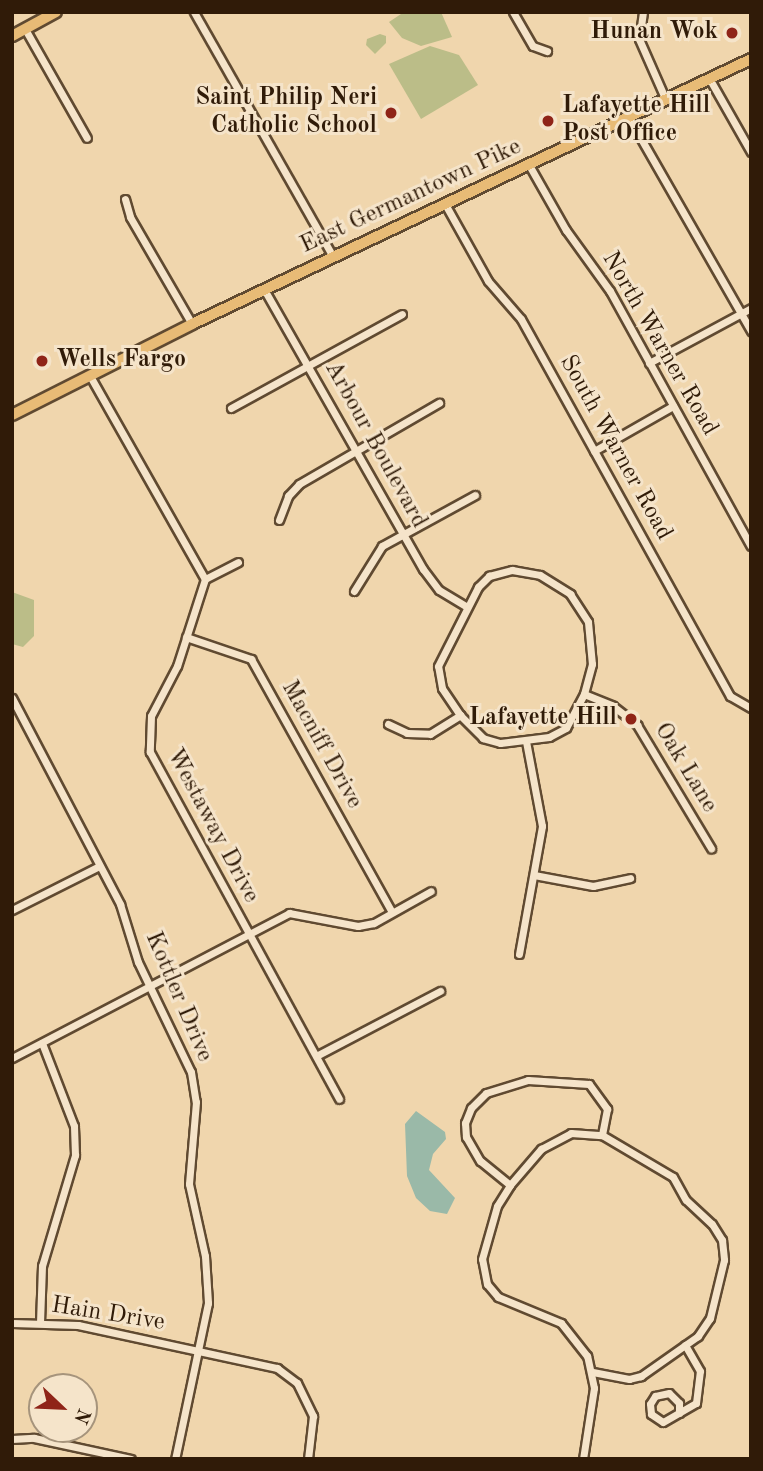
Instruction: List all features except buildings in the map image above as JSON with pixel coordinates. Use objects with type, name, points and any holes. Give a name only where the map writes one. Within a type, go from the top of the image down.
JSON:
[{"type":"main road","points":[[12,36],[56,12]]},
{"type":"main road","name":"East Germantown Pike","points":[[12,415],[192,324],[751,59]]},
{"type":"street","points":[[194,12],[333,257]]},
{"type":"street","points":[[513,12],[533,46],[547,51]]},
{"type":"street","points":[[643,12],[639,39],[665,98]]},
{"type":"street","points":[[25,29],[87,138]]},
{"type":"street","points":[[709,78],[751,152]]},
{"type":"street","points":[[628,116],[751,331]]},
{"type":"street","name":"North Warner Road","points":[[529,164],[566,230],[610,291],[751,546]]},
{"type":"street","points":[[125,199],[130,217],[192,324]]},
{"type":"street","name":"South Warner Road","points":[[445,204],[488,281],[521,319],[730,696],[751,709]]},
{"type":"street","name":"Arbour Boulevard","points":[[265,291],[431,581],[466,606]]},
{"type":"street","points":[[649,363],[751,308]]},
{"type":"street","points":[[231,408],[402,314]]},
{"type":"street","points":[[90,376],[205,579],[238,562]]},
{"type":"street","points":[[279,520],[295,488],[439,403]]},
{"type":"street","points":[[594,451],[673,406]]},
{"type":"street","points":[[354,591],[378,551],[402,534],[475,495]]},
{"type":"street","points":[[503,570],[540,575],[561,586],[578,604],[591,632],[592,664],[584,694],[566,728],[526,741],[500,743],[483,738],[460,716],[442,688],[438,666],[466,606],[489,576],[503,570]]},
{"type":"street","name":"Westaway Drive","points":[[205,579],[186,637],[151,716],[148,743],[249,937],[318,1055],[339,1099]]},
{"type":"street","name":"Macniff Drive","points":[[186,637],[251,659],[391,911]]},
{"type":"street","name":"Oak Lane","points":[[584,694],[613,706],[637,725],[710,848]]},
{"type":"street","name":"Kottler Drive","points":[[12,698],[120,904],[149,985],[184,1049],[196,1102],[189,1184],[209,1282],[175,1459]]},
{"type":"street","points":[[388,724],[407,733],[430,734],[460,716]]},
{"type":"street","points":[[519,954],[542,821],[526,741]]},
{"type":"street","points":[[12,910],[99,866]]},
{"type":"street","points":[[534,875],[587,886],[630,878]]},
{"type":"street","points":[[12,1058],[149,985],[249,937],[258,927],[289,913],[358,926],[374,923],[391,911],[431,891]]},
{"type":"street","points":[[318,1055],[440,991]]},
{"type":"street","points":[[40,1323],[42,1266],[75,1155],[74,1126],[43,1042]]},
{"type":"street","points":[[510,1185],[480,1161],[466,1137],[465,1123],[471,1108],[486,1093],[528,1080],[578,1079],[589,1084],[607,1109],[602,1135]]},
{"type":"street","points":[[583,1459],[593,1410],[593,1372],[587,1356],[561,1323],[508,1303],[487,1284],[482,1259],[497,1206],[510,1185],[550,1142],[571,1133],[602,1135],[673,1177],[722,1240],[724,1260],[710,1318],[685,1345],[641,1376],[629,1379],[593,1372]]},
{"type":"street","name":"Hain Drive","points":[[12,1323],[78,1325],[277,1368],[298,1383],[313,1416],[307,1459]]},
{"type":"street","points":[[679,1413],[677,1398],[669,1393],[651,1400],[651,1414],[658,1421],[668,1422],[679,1413],[692,1408],[702,1383],[685,1345]]},
{"type":"street","points":[[12,1439],[34,1438],[131,1459]]},
{"type":"green space","points":[[404,12],[441,12],[452,37],[421,46],[402,38],[389,22]]},
{"type":"green space","points":[[380,34],[386,36],[386,43],[375,54],[366,45],[367,39]]},
{"type":"green space","points":[[430,46],[459,55],[478,85],[421,119],[389,64]]},
{"type":"green space","points":[[12,592],[34,600],[34,636],[23,647],[12,644]]},
{"type":"shaded area","points":[[416,1111],[445,1132],[446,1139],[433,1154],[429,1170],[455,1198],[447,1214],[430,1211],[416,1198],[407,1176],[405,1124]]},
{"type":"place","name":"Hunan Wok","points":[[732,33]]},
{"type":"place","name":"Saint Philip Neri Catholic School","points":[[391,113]]},
{"type":"place","name":"Lafayette Hill Post Office","points":[[548,121]]},
{"type":"place","name":"Wells Fargo","points":[[42,361]]},
{"type":"place","name":"Lafayette Hill","points":[[631,719]]}]
